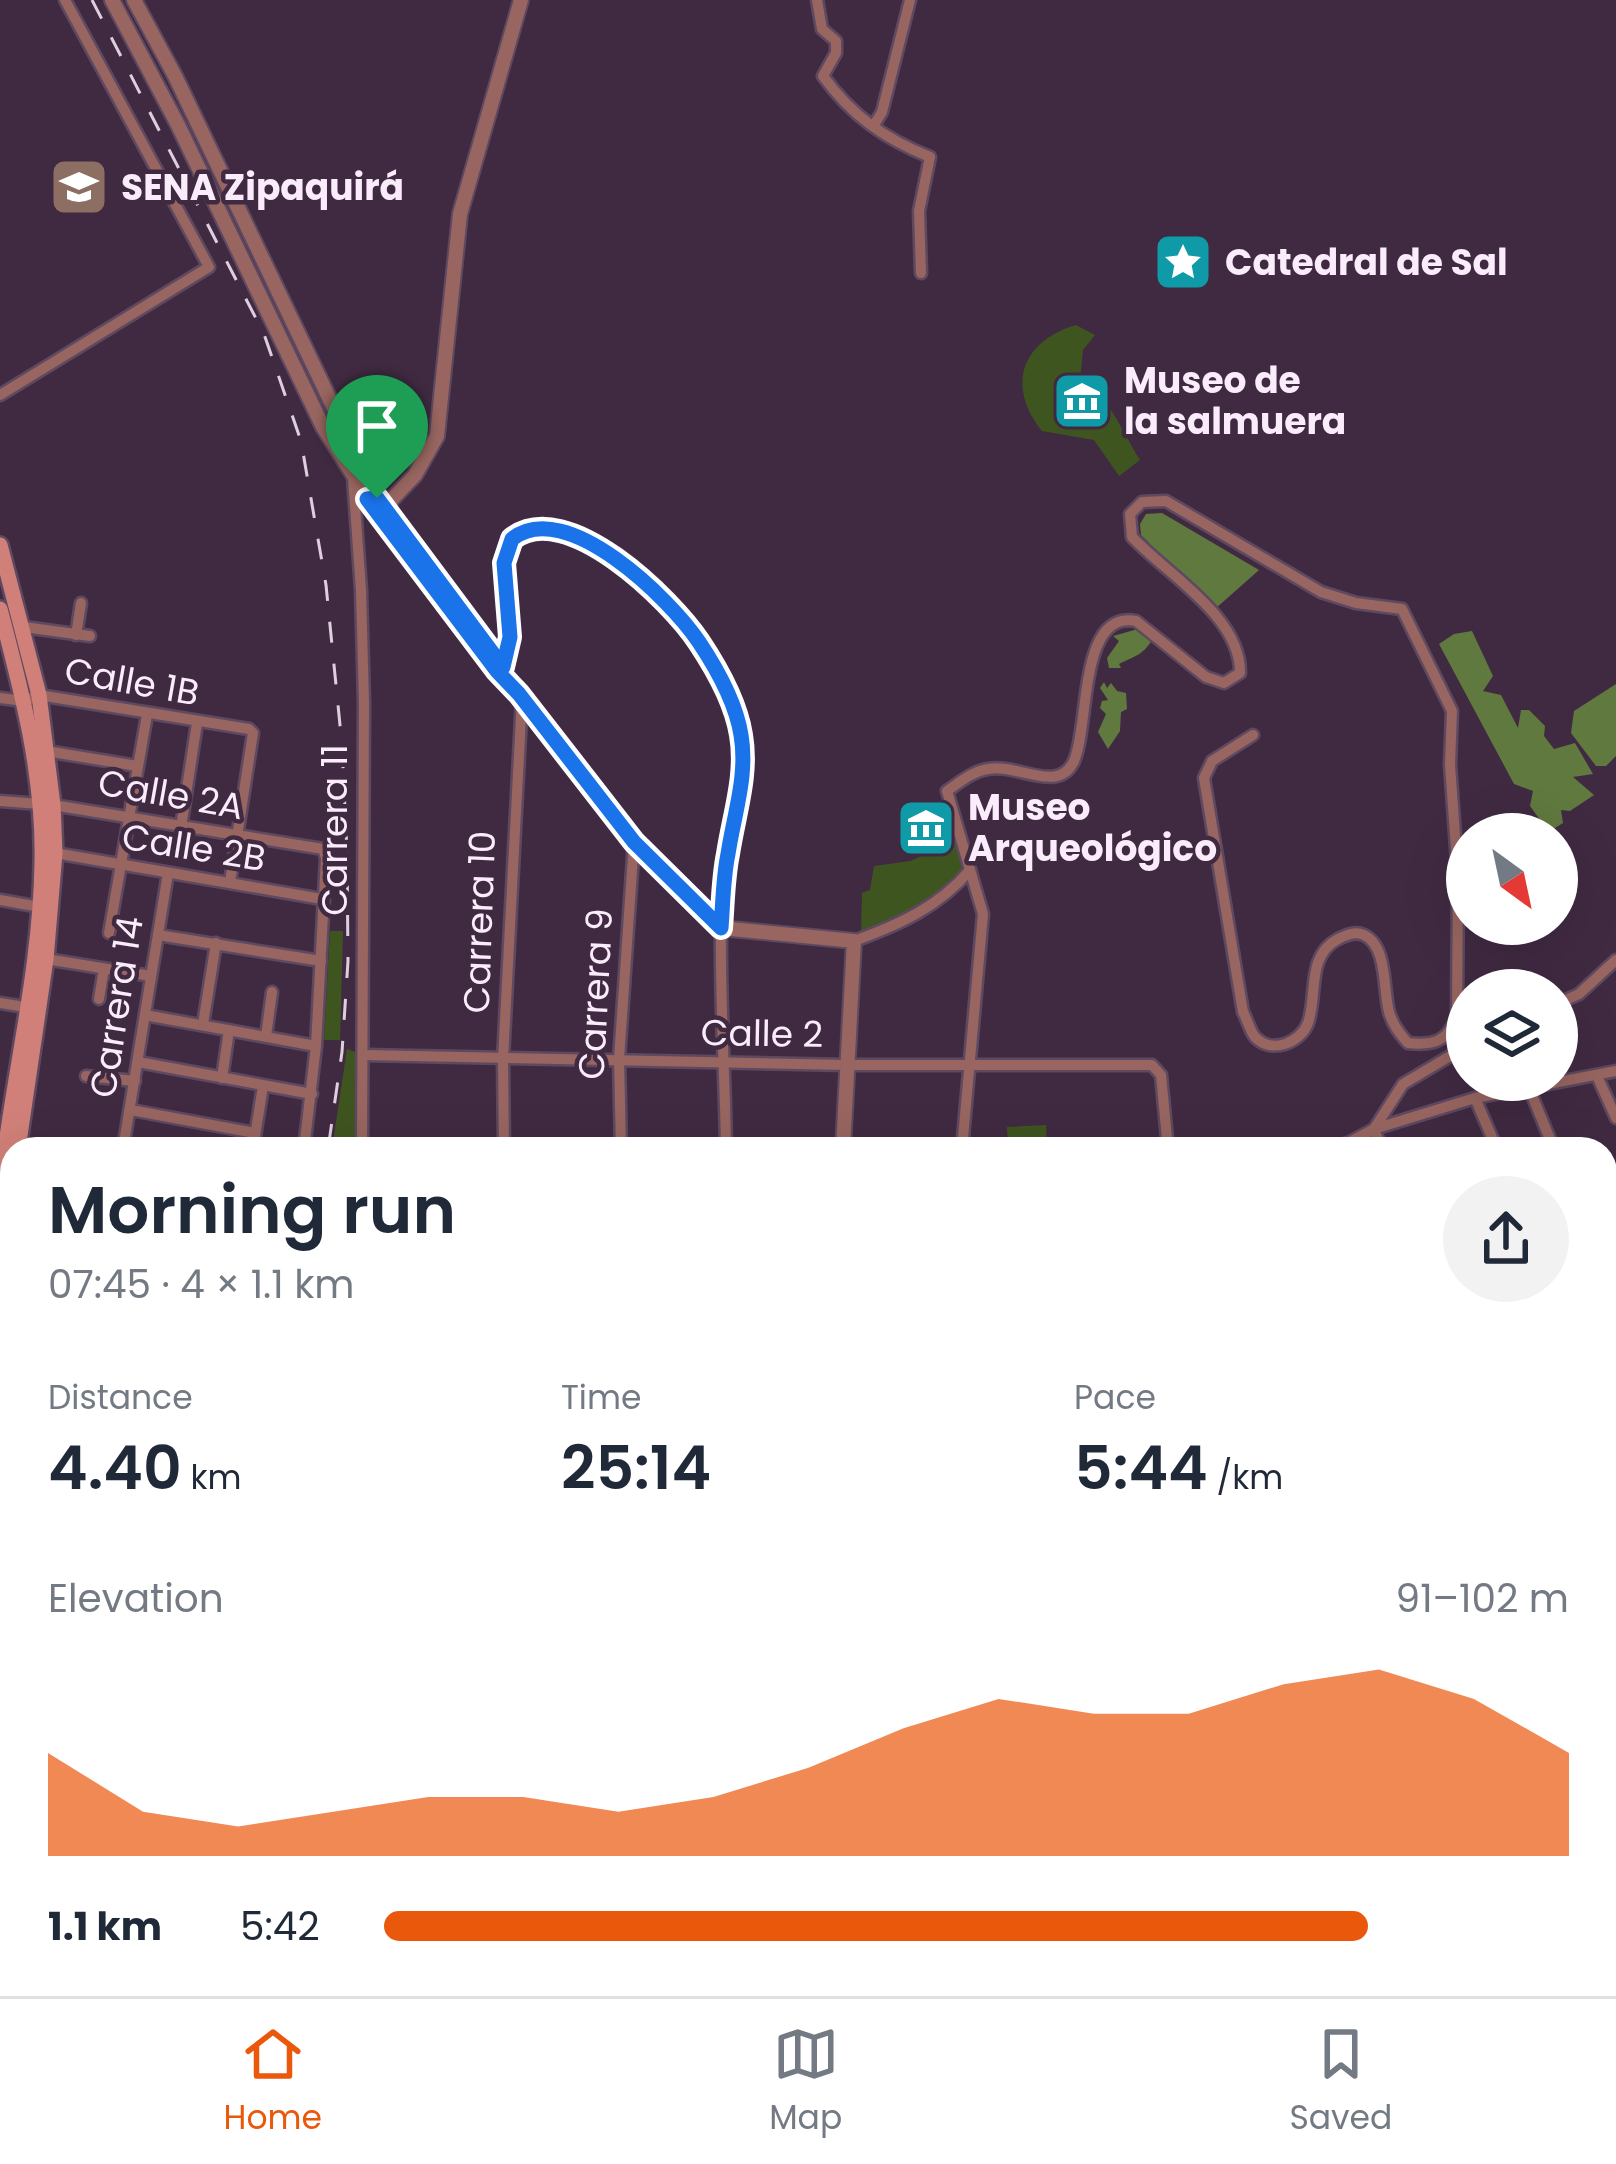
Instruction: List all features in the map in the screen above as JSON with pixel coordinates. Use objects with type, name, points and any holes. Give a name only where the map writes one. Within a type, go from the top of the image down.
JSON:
[{"type":"main road","points":[[0,545],[24,627],[55,853],[46,959],[14,1137]]},
{"type":"main road","points":[[0,609],[46,751],[40,907],[12,1137]]},
{"type":"street","points":[[0,395],[209,267],[65,0]]},
{"type":"street","points":[[112,0],[178,125],[323,427],[497,671],[521,696]]},
{"type":"street","points":[[134,0],[175,76],[359,477]]},
{"type":"street","points":[[353,510],[376,505],[415,476],[437,436],[460,214],[521,0]]},
{"type":"street","points":[[817,0],[822,29],[836,41],[836,53],[824,76],[844,105],[892,142],[930,157],[919,211],[921,273]]},
{"type":"street","points":[[874,125],[910,0]]},
{"type":"street","name":"Carrera 11","points":[[359,477],[353,510],[362,613],[362,1137]]},
{"type":"street","points":[[963,1137],[982,914],[947,791],[986,769],[1016,768],[1046,778],[1063,776],[1073,764],[1078,745],[1097,640],[1123,619],[1136,621],[1206,677],[1224,683],[1240,673],[1240,654],[1214,614],[1132,537],[1130,514],[1142,502],[1166,501],[1321,592],[1356,603],[1398,606],[1452,711],[1450,765],[1458,876],[1457,1015],[1452,1031],[1426,1046],[1408,1043],[1396,1030],[1375,944],[1364,934],[1351,933],[1331,942],[1322,954],[1306,1027],[1298,1039],[1267,1045],[1255,1036],[1243,1012],[1204,778],[1212,760],[1253,735]]},
{"type":"street","points":[[376,505],[634,842],[721,928],[854,941],[904,923],[955,889],[970,870]]},
{"type":"street","points":[[503,667],[510,637],[504,563],[512,539],[525,532],[549,530],[604,548],[634,574],[698,640],[736,710],[743,773],[727,859],[721,928],[726,1137]]},
{"type":"street","points":[[24,627],[83,636],[81,603]]},
{"type":"street","name":"Carrera 10","points":[[504,1137],[503,1059],[521,696]]},
{"type":"street","name":"Calle 1B","points":[[0,698],[32,698],[249,729],[253,733],[236,836]]},
{"type":"street","points":[[109,933],[147,715]]},
{"type":"street","points":[[181,827],[197,723]]},
{"type":"street","points":[[46,751],[137,766]]},
{"type":"street","name":"Calle 2A","points":[[0,801],[323,849],[322,899]]},
{"type":"street","points":[[230,883],[236,836]]},
{"type":"street","name":"Carrera 9","points":[[621,1137],[619,1059],[634,842]]},
{"type":"street","name":"Calle 2B","points":[[55,853],[322,899]]},
{"type":"street","name":"Carrera 14","points":[[125,1137],[168,873]]},
{"type":"street","points":[[955,889],[977,896]]},
{"type":"street","points":[[306,1137],[316,1046],[322,899]]},
{"type":"street","points":[[0,900],[40,907]]},
{"type":"street","points":[[158,935],[321,961]]},
{"type":"street","points":[[844,1137],[854,941]]},
{"type":"street","points":[[203,1024],[216,944]]},
{"type":"street","points":[[46,959],[151,976]]},
{"type":"street","points":[[1578,994],[1616,960]]},
{"type":"street","points":[[99,1000],[104,969]]},
{"type":"street","points":[[266,1036],[272,992]]},
{"type":"street","points":[[0,1003],[26,1007]]},
{"type":"street","points":[[145,1015],[316,1046]]},
{"type":"street","points":[[222,1078],[229,1030]]},
{"type":"street","name":"Calle 2","points":[[365,1055],[1157,1067],[1166,1137]]},
{"type":"street","points":[[1374,1129],[1403,1084],[1446,1058]]},
{"type":"street","points":[[138,1062],[312,1094]]},
{"type":"street","points":[[1578,1079],[1616,1072]]},
{"type":"street","points":[[86,1076],[135,1081]]},
{"type":"street","points":[[1598,1076],[1616,1118]]},
{"type":"street","points":[[254,1137],[263,1086]]},
{"type":"street","points":[[1360,1137],[1465,1101]]},
{"type":"street","points":[[1476,1101],[1492,1137]]},
{"type":"street","points":[[1534,1101],[1549,1137]]},
{"type":"street","points":[[131,1110],[255,1133]]},
{"type":"street","points":[[1374,1129],[1377,1137]]},
{"type":"green space","points":[[1076,325],[1095,335],[1083,350],[1080,381],[1107,405],[1140,460],[1119,476],[1094,440],[1042,431],[1024,398],[1022,382],[1032,354],[1057,332]]},
{"type":"green space","points":[[1162,513],[1259,570],[1215,609],[1141,535],[1146,514]]},
{"type":"green space","points":[[1138,629],[1152,640],[1149,645],[1119,664],[1121,668],[1109,668],[1107,658],[1119,641],[1113,636]]},
{"type":"green space","points":[[1472,631],[1493,676],[1483,691],[1501,695],[1518,728],[1521,710],[1529,710],[1545,726],[1544,736],[1554,749],[1575,743],[1593,774],[1573,777],[1594,795],[1570,811],[1535,813],[1530,806],[1533,791],[1514,784],[1439,644],[1454,634]]},
{"type":"green space","points":[[1104,682],[1107,688],[1111,683],[1126,693],[1127,709],[1121,712],[1120,731],[1108,749],[1098,732],[1106,714],[1100,708],[1102,701],[1108,700],[1100,688]]},
{"type":"green space","points":[[1616,684],[1616,756],[1606,766],[1596,766],[1571,733],[1574,711]]},
{"type":"green space","points":[[957,841],[965,869],[956,882],[933,902],[861,933],[862,893],[870,890],[874,866],[910,861]]},
{"type":"green space","points":[[330,931],[343,931],[340,1040],[324,1040]]},
{"type":"green space","points":[[347,1049],[358,1053],[355,1137],[334,1137]]},
{"type":"green space","points":[[1046,1125],[1046,1137],[1007,1137],[1007,1127]]},
{"type":"railway","points":[[92,0],[264,334],[301,441],[326,585],[347,853],[348,961],[330,1137]]},
{"type":"place","name":"SENA Zipaquirá","points":[[79,187]]},
{"type":"place","name":"Catedral de Sal","points":[[1183,262]]},
{"type":"place","name":"Museo de la salmuera","points":[[1082,401]]},
{"type":"place","name":"Museo Arqueológico","points":[[926,828]]},
{"type":"route","points":[[377,498],[503,667],[510,637],[504,563],[512,539],[525,532],[549,530],[604,548],[698,640],[736,710],[742,739],[743,773],[727,859],[721,928],[634,842],[585,782],[367,499],[377,498]]}]
